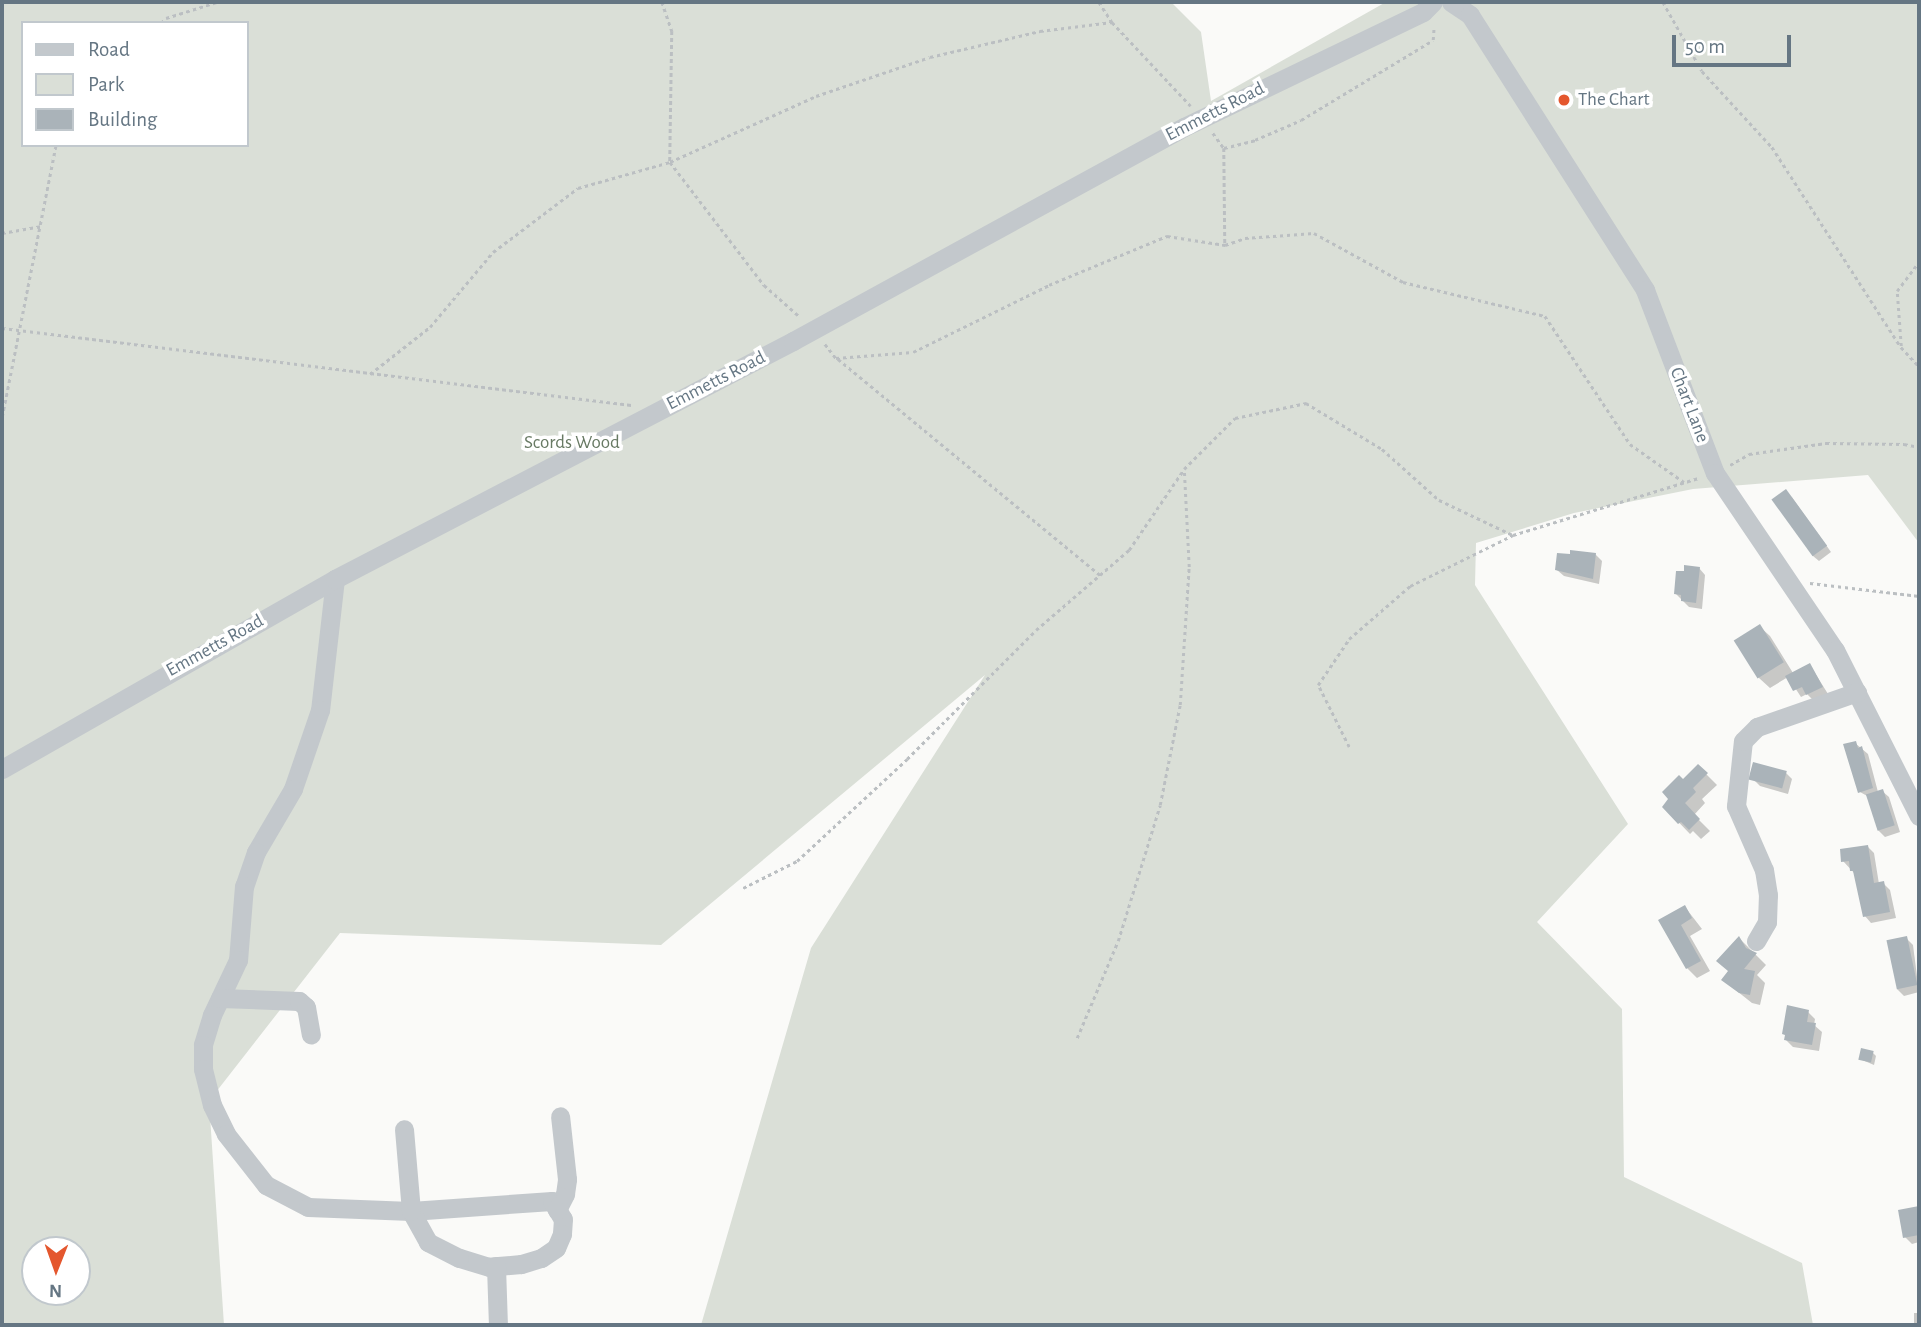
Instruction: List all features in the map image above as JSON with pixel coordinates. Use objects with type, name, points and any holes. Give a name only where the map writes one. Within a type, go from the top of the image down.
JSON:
[{"type":"street","name":"Chart Lane","points":[[1451,2],[1470,15],[1645,290],[1715,473],[1835,650],[1919,816]]},
{"type":"street","name":"Emmetts Road","points":[[2,769],[335,579],[814,329],[1202,118],[1434,8]]},
{"type":"street","points":[[335,579],[320,710],[293,789],[256,852],[244,886],[238,960],[220,998],[203,1045],[203,1069],[212,1105],[226,1134],[266,1185],[308,1208],[411,1211],[552,1201],[563,1219],[562,1234],[556,1248],[531,1261],[496,1266],[459,1258],[428,1242],[411,1211],[404,1129]]},
{"type":"street","points":[[1756,941],[1767,922],[1768,895],[1764,870],[1736,806],[1742,741],[1757,727],[1857,692]]},
{"type":"street","points":[[220,998],[299,1001],[306,1007],[311,1035]]},
{"type":"street","points":[[557,1210],[565,1194],[567,1179],[560,1116]]},
{"type":"street","points":[[496,1266],[498,1325]]},
{"type":"path","points":[[163,21],[217,2]]},
{"type":"path","points":[[662,2],[672,31],[670,162],[764,285],[814,329],[836,358],[1100,575]]},
{"type":"path","points":[[1099,2],[1112,22],[1202,118],[1224,149],[1224,245]]},
{"type":"path","points":[[1663,2],[1702,71],[1772,148],[1901,347],[1919,366]]},
{"type":"path","points":[[1224,149],[1255,140],[1301,120],[1433,40],[1434,8]]},
{"type":"path","points":[[370,374],[430,327],[493,252],[578,188],[670,162],[816,96],[930,57],[1040,31],[1112,22]]},
{"type":"path","points":[[2,417],[56,147]]},
{"type":"path","points":[[2,233],[40,226]]},
{"type":"path","points":[[836,358],[913,352],[1049,285],[1167,236],[1224,245],[1245,238],[1314,233],[1403,282],[1545,316],[1630,444],[1684,482],[1513,535],[1410,586],[1349,639],[1318,685],[1349,747]]},
{"type":"path","points":[[1901,347],[1897,292],[1919,262]]},
{"type":"path","points":[[2,328],[662,409]]},
{"type":"path","points":[[743,888],[797,860],[908,759],[1037,630],[1129,550],[1184,468],[1235,418],[1306,403],[1382,449],[1438,500],[1513,535]]},
{"type":"path","points":[[1715,473],[1749,454],[1826,443],[1904,444],[1919,447]]},
{"type":"path","points":[[1077,1038],[1118,941],[1160,804],[1180,705],[1189,567],[1184,468]]},
{"type":"path","points":[[1786,580],[1919,596]]},
{"type":"green space","name":"Scords Wood","points":[[2,2],[1171,2],[1201,32],[1211,101],[1386,2],[1919,2],[1919,543],[1868,475],[1693,489],[1574,513],[1476,543],[1475,585],[1628,824],[1537,922],[1622,1009],[1624,1177],[1802,1263],[1813,1325],[701,1325],[811,948],[985,675],[661,945],[340,933],[209,1101],[224,1325],[2,1325]]},
{"type":"building","points":[[1786,489],[1827,546],[1813,556],[1771,500]]},
{"type":"building","points":[[1570,550],[1596,553],[1593,579],[1555,570],[1557,553],[1570,554]]},
{"type":"building","points":[[1684,565],[1700,567],[1696,603],[1681,601],[1681,595],[1674,594],[1676,571],[1684,571]]},
{"type":"building","points":[[1760,624],[1784,662],[1758,679],[1734,640]]},
{"type":"building","points":[[1810,663],[1823,687],[1806,695],[1802,687],[1793,691],[1785,676]]},
{"type":"building","points":[[1856,741],[1858,748],[1862,746],[1873,788],[1858,793],[1843,744]]},
{"type":"building","points":[[1753,762],[1787,771],[1782,788],[1748,779]]},
{"type":"building","points":[[1698,764],[1708,773],[1693,788],[1696,792],[1685,803],[1700,819],[1689,830],[1681,822],[1678,824],[1662,807],[1668,799],[1662,792],[1679,775],[1683,779]]},
{"type":"building","points":[[1883,789],[1895,825],[1878,831],[1866,795]]},
{"type":"building","points":[[1868,845],[1874,883],[1884,881],[1890,912],[1863,917],[1853,871],[1850,871],[1849,861],[1841,862],[1840,849]]},
{"type":"building","points":[[1685,905],[1692,918],[1681,925],[1701,961],[1686,969],[1658,920]]},
{"type":"building","points":[[1739,936],[1746,948],[1757,953],[1744,969],[1755,971],[1750,995],[1739,993],[1721,980],[1728,971],[1716,961]]},
{"type":"building","points":[[1907,936],[1917,985],[1897,989],[1886,940]]},
{"type":"building","points":[[1787,1005],[1809,1010],[1807,1022],[1816,1023],[1812,1045],[1784,1040],[1785,1035],[1782,1034]]},
{"type":"building","points":[[1861,1048],[1874,1051],[1871,1063],[1858,1060]]},
{"type":"building","points":[[1919,1206],[1919,1235],[1903,1238],[1898,1210]]},
{"type":"place","name":"The Chart","points":[[1564,100]]}]
